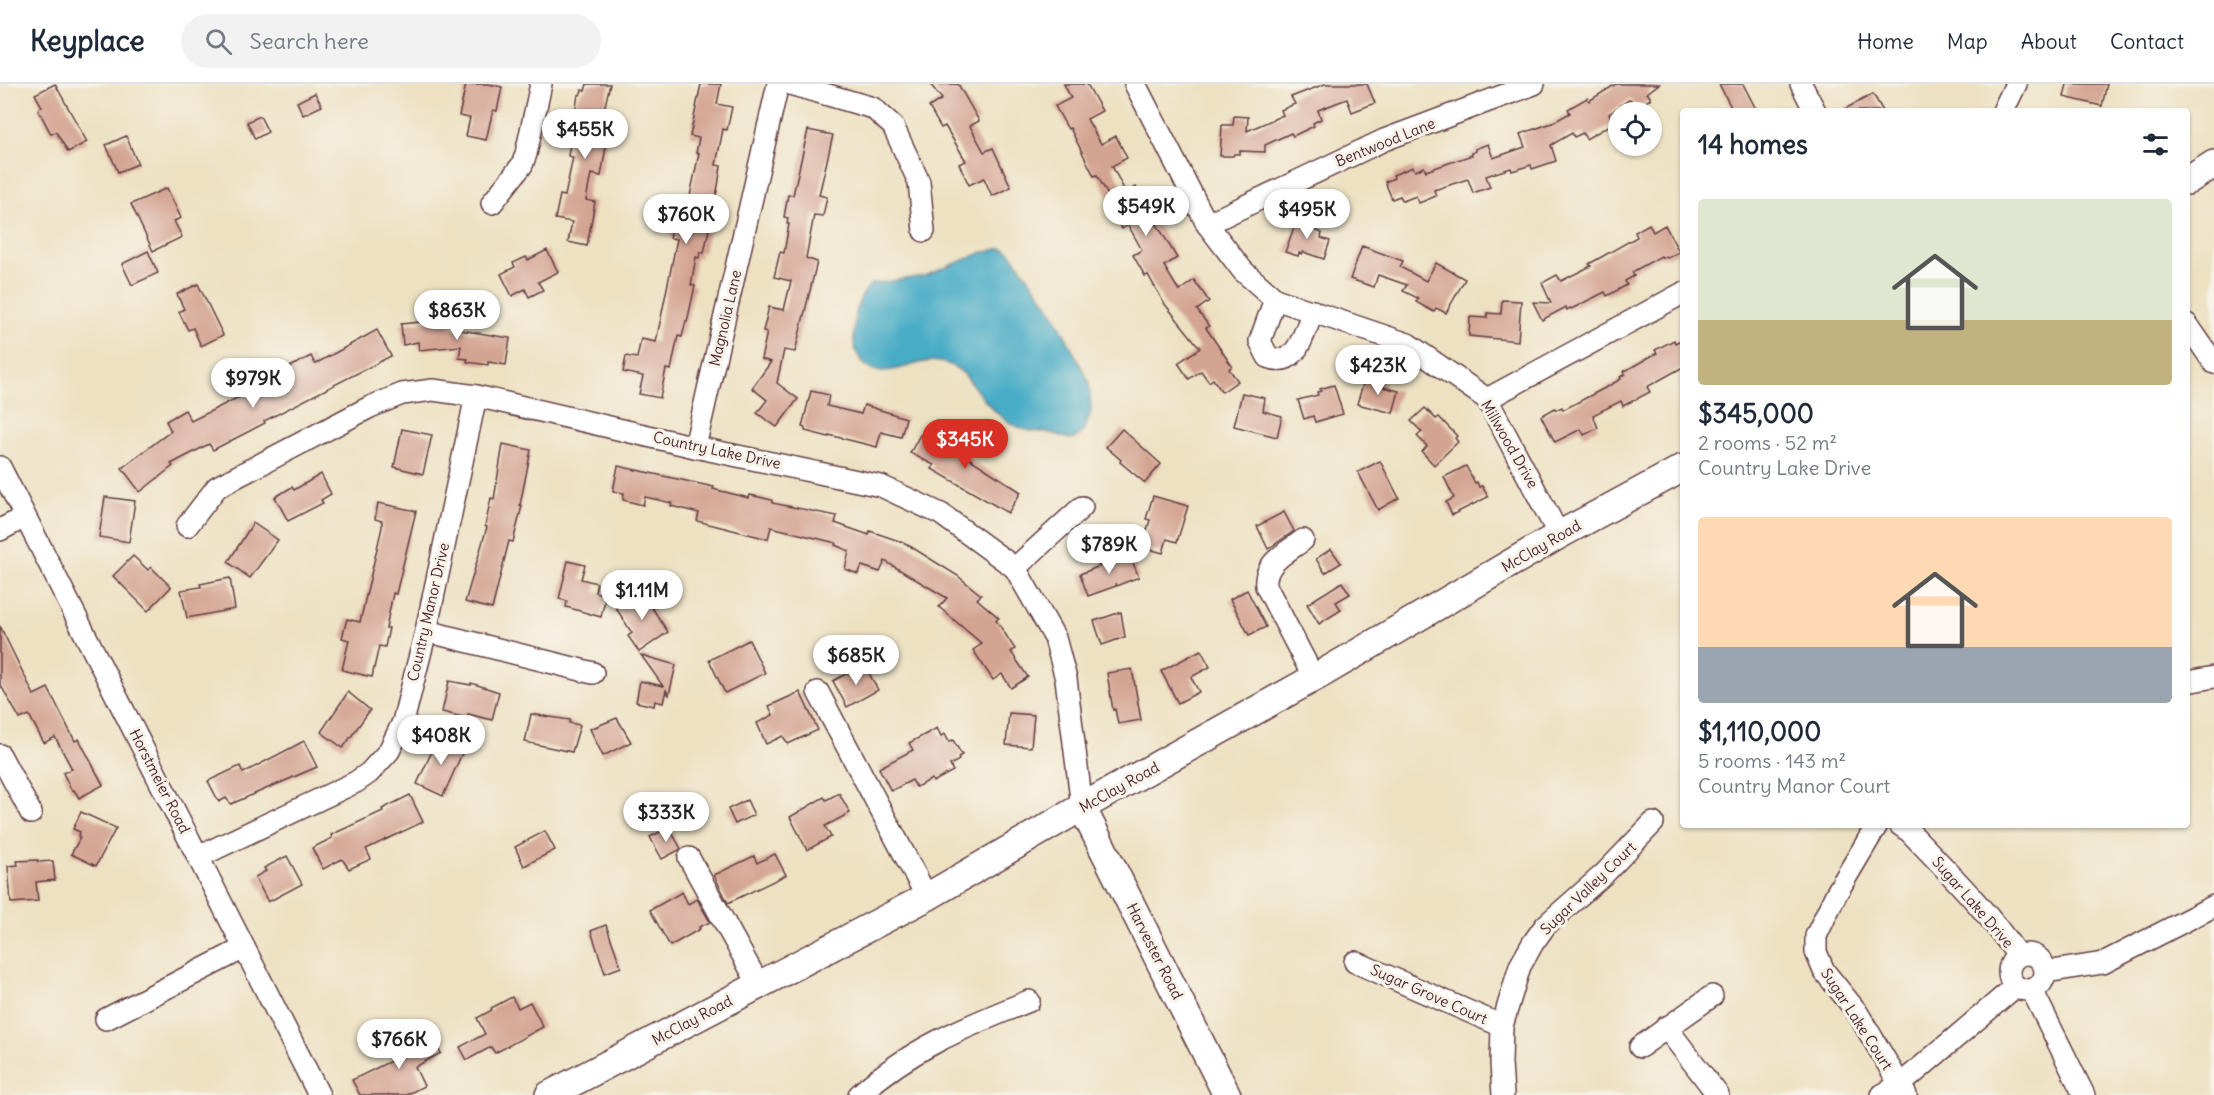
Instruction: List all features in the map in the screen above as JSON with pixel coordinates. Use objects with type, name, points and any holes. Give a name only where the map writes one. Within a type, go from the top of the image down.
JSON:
[{"type":"main road","points":[[2190,179],[2214,164]]},
{"type":"main road","name":"McClay Road","points":[[549,1095],[927,897],[1082,807],[1314,678],[1559,535],[1680,470]]},
{"type":"main road","name":"Harvester Road","points":[[1082,807],[1227,1095]]},
{"type":"street","points":[[492,203],[522,165],[541,84]]},
{"type":"street","name":"Magnolia Lane","points":[[695,447],[778,84]]},
{"type":"street","points":[[790,84],[873,108],[893,126],[919,182],[924,231]]},
{"type":"street","name":"Millwood Drive","points":[[1135,84],[1207,224],[1243,272],[1275,298],[1408,344],[1487,399],[1559,535]]},
{"type":"street","name":"Bentwood Lane","points":[[1207,224],[1384,140],[1534,84]]},
{"type":"street","points":[[1801,84],[1813,108]]},
{"type":"street","points":[[2004,108],[2016,84]]},
{"type":"street","points":[[1487,399],[1680,295]]},
{"type":"street","points":[[1275,298],[1260,341],[1268,357],[1277,361],[1291,357],[1299,345],[1313,311]]},
{"type":"street","points":[[2190,328],[2214,363]]},
{"type":"street","name":"Country Lake Drive","points":[[187,526],[217,487],[370,407],[402,394],[433,390],[476,396],[695,447],[881,486],[941,514],[1015,568],[1055,638],[1058,648],[1066,679],[1082,807]]},
{"type":"street","name":"Country Manor Drive","points":[[198,857],[356,782],[389,751],[403,722],[426,631],[476,396]]},
{"type":"street","name":"Horstmeier Road","points":[[0,467],[320,1095]]},
{"type":"street","points":[[1015,568],[1082,507]]},
{"type":"street","points":[[0,530],[25,517]]},
{"type":"street","points":[[1304,540],[1268,568],[1265,577],[1266,586],[1314,678]]},
{"type":"street","points":[[426,631],[593,673]]},
{"type":"street","points":[[2190,681],[2214,677]]},
{"type":"street","points":[[818,692],[927,897]]},
{"type":"street","points":[[0,754],[31,813]]},
{"type":"street","name":"Sugar Valley Court","points":[[1503,1095],[1502,1026],[1520,966],[1545,926],[1604,874],[1653,824]]},
{"type":"street","name":"Sugar Lake Court","points":[[1875,828],[1836,894],[1816,936],[1815,952],[1824,971],[1857,1012],[1896,1092]]},
{"type":"street","name":"Sugar Lake Drive","points":[[1904,828],[1967,891],[2002,931],[2018,956]]},
{"type":"street","points":[[689,858],[759,985]]},
{"type":"street","points":[[2046,972],[2103,963],[2214,906]]},
{"type":"street","points":[[106,1019],[244,948]]},
{"type":"street","points":[[1896,1092],[2024,988],[2042,983],[2046,972],[2042,961],[2027,953],[2018,956],[2012,962],[2011,980],[2024,988],[2084,1095]]},
{"type":"street","name":"Sugar Grove Court","points":[[1355,962],[1502,1026]]},
{"type":"street","points":[[1640,1047],[1712,996]]},
{"type":"street","points":[[859,1095],[908,1056],[961,1029],[1029,1002]]},
{"type":"street","points":[[1666,1027],[1718,1095]]},
{"type":"water","points":[[1002,248],[1010,252],[1053,312],[1089,382],[1091,411],[1085,429],[1075,439],[1015,426],[991,407],[963,373],[949,365],[929,361],[891,370],[875,370],[867,367],[856,351],[854,338],[856,313],[859,301],[871,284],[925,276],[981,253]]},
{"type":"building","points":[[55,84],[87,142],[68,152],[56,132],[51,134],[38,109],[42,107],[35,94]]},
{"type":"building","points":[[466,84],[488,84],[502,87],[497,111],[493,110],[486,140],[466,136],[470,118],[459,116]]},
{"type":"building","points":[[587,84],[610,84],[604,110],[612,111],[601,176],[591,174],[586,200],[595,202],[587,246],[568,242],[572,222],[555,219],[560,195],[565,196],[573,157],[568,156],[578,95],[582,90],[585,91]]},
{"type":"building","points":[[701,84],[721,84],[717,104],[732,107],[727,130],[723,129],[716,165],[721,166],[704,253],[700,252],[699,258],[696,257],[691,285],[695,286],[687,322],[682,337],[678,336],[671,370],[666,369],[660,398],[639,394],[643,376],[623,372],[626,356],[637,358],[641,339],[656,342],[677,239],[670,238],[674,218],[685,220],[699,153],[696,153],[699,138],[690,136]]},
{"type":"building","points":[[930,84],[958,84],[979,121],[970,126],[984,152],[993,148],[1011,187],[992,196],[984,178],[969,185],[959,164],[966,161],[945,126],[941,128],[929,107],[942,99]]},
{"type":"building","points":[[1064,84],[1087,84],[1102,111],[1087,119],[1101,144],[1116,136],[1127,158],[1112,166],[1126,193],[1136,187],[1141,196],[1144,195],[1155,215],[1152,216],[1177,258],[1164,266],[1179,291],[1194,280],[1209,301],[1197,310],[1209,326],[1206,328],[1232,366],[1229,369],[1238,381],[1222,392],[1213,379],[1209,382],[1201,371],[1189,379],[1178,363],[1200,348],[1164,303],[1148,275],[1145,276],[1133,255],[1142,250],[1128,225],[1122,229],[1097,175],[1094,176],[1070,128],[1068,129],[1055,106],[1071,98]]},
{"type":"building","points":[[1325,84],[1367,84],[1375,103],[1352,112],[1347,99],[1318,110],[1321,119],[1313,123],[1314,126],[1265,145],[1265,152],[1240,151],[1240,154],[1233,156],[1220,156],[1222,125],[1233,125],[1234,116],[1248,117],[1247,131],[1283,115],[1281,110],[1295,104],[1291,97]]},
{"type":"building","points":[[1616,84],[1659,84],[1647,93],[1651,98],[1646,102],[1633,102],[1630,99],[1626,102],[1608,102],[1608,126],[1586,139],[1583,133],[1574,137],[1572,133],[1551,145],[1556,161],[1532,169],[1531,165],[1512,171],[1511,168],[1486,176],[1490,187],[1473,193],[1468,179],[1434,190],[1436,196],[1419,203],[1416,196],[1403,201],[1400,196],[1392,199],[1385,182],[1394,178],[1393,175],[1413,167],[1415,171],[1424,167],[1426,171],[1472,155],[1475,149],[1488,144],[1493,158],[1525,147],[1520,134],[1552,123],[1570,113],[1568,109],[1587,98],[1589,101]]},
{"type":"building","points":[[1719,84],[1743,84],[1755,108],[1731,108]]},
{"type":"building","points":[[2067,84],[2107,84],[2102,106],[2064,97]]},
{"type":"building","points":[[315,93],[322,106],[303,115],[297,102]]},
{"type":"building","points":[[1873,94],[1881,108],[1847,108]]},
{"type":"building","points":[[260,116],[268,132],[255,139],[247,122]]},
{"type":"building","points":[[808,130],[833,135],[819,195],[827,197],[823,216],[814,215],[806,258],[817,262],[795,352],[784,350],[777,383],[798,399],[777,427],[757,413],[767,400],[752,388],[771,362],[761,359],[767,332],[763,331],[769,307],[784,310],[791,281],[774,277],[780,252],[784,253],[789,224],[787,224],[788,218],[784,217],[788,195],[793,195]]},
{"type":"building","points":[[126,136],[138,164],[118,172],[106,145]]},
{"type":"building","points":[[167,188],[181,218],[174,221],[182,237],[153,251],[131,204]]},
{"type":"building","points":[[1299,214],[1311,217],[1307,227],[1322,233],[1321,238],[1330,241],[1324,259],[1303,252],[1298,256],[1285,252]]},
{"type":"building","points":[[1649,224],[1653,232],[1665,225],[1679,252],[1667,258],[1661,256],[1632,272],[1634,276],[1625,281],[1627,285],[1607,296],[1605,292],[1571,309],[1567,310],[1566,307],[1542,320],[1533,302],[1551,303],[1542,283],[1557,275],[1561,281],[1591,266],[1589,264],[1637,237],[1635,232]]},
{"type":"building","points":[[1362,246],[1403,261],[1400,267],[1426,281],[1436,263],[1465,279],[1446,313],[1436,308],[1434,312],[1416,302],[1418,298],[1403,291],[1407,285],[1378,275],[1374,287],[1350,279]]},
{"type":"building","points":[[547,250],[558,272],[538,282],[543,290],[529,297],[525,289],[512,296],[501,274],[515,267],[513,263],[526,257],[528,260]]},
{"type":"building","points":[[148,251],[158,273],[132,285],[122,264]]},
{"type":"building","points":[[198,284],[223,335],[201,346],[193,328],[188,330],[179,312],[184,309],[177,294]]},
{"type":"building","points":[[1502,300],[1521,301],[1518,341],[1469,336],[1470,317],[1487,318],[1487,313],[1501,314]]},
{"type":"building","points":[[451,319],[454,329],[510,338],[506,365],[467,362],[468,359],[459,358],[461,346],[419,350],[418,342],[403,345],[401,324]]},
{"type":"building","points":[[377,330],[391,356],[264,421],[265,423],[213,450],[209,444],[171,464],[173,466],[140,492],[122,468],[171,431],[166,421],[185,410],[191,421],[249,392],[253,400],[282,385],[276,374],[311,356],[315,364]]},
{"type":"building","points":[[1674,340],[1675,343],[1680,340],[1680,369],[1647,387],[1650,392],[1623,406],[1621,401],[1593,415],[1598,428],[1584,435],[1581,429],[1555,442],[1541,416],[1555,408],[1556,410],[1562,407],[1563,410],[1603,389],[1621,379],[1620,377],[1625,374],[1623,372],[1657,353],[1655,350]]},
{"type":"building","points":[[1365,378],[1385,383],[1383,387],[1399,391],[1393,413],[1357,404]]},
{"type":"building","points":[[1334,385],[1343,414],[1315,422],[1313,416],[1304,419],[1298,400],[1318,395],[1317,392],[1321,391],[1320,389]]},
{"type":"building","points":[[811,391],[829,395],[827,406],[861,414],[864,405],[906,418],[901,437],[881,432],[877,447],[805,431],[802,427]]},
{"type":"building","points":[[1242,393],[1265,398],[1263,411],[1282,416],[1277,437],[1234,426]]},
{"type":"building","points":[[1425,408],[1436,419],[1439,417],[1457,436],[1455,438],[1458,442],[1434,465],[1422,452],[1427,446],[1417,436],[1422,432],[1411,421]]},
{"type":"building","points":[[402,429],[432,435],[423,474],[394,467]]},
{"type":"building","points":[[1122,429],[1161,464],[1145,483],[1106,447]]},
{"type":"building","points":[[939,432],[971,448],[967,457],[1021,492],[1008,513],[932,469],[934,465],[910,453],[920,435],[933,441]]},
{"type":"building","points":[[503,444],[531,450],[520,505],[522,506],[513,542],[509,541],[492,609],[465,602],[487,527],[485,526],[491,498],[494,499]]},
{"type":"building","points":[[1380,461],[1399,498],[1378,510],[1358,472]]},
{"type":"building","points":[[618,466],[714,487],[713,489],[749,498],[750,495],[772,500],[772,503],[837,516],[835,523],[869,535],[870,531],[905,543],[958,576],[981,595],[977,599],[999,618],[996,620],[1015,649],[1011,652],[1028,677],[1011,688],[1002,674],[993,680],[973,650],[982,644],[939,607],[947,598],[885,561],[880,572],[862,566],[858,574],[845,569],[849,551],[835,545],[836,543],[771,527],[768,539],[697,521],[699,513],[671,506],[672,503],[645,497],[643,505],[623,500],[624,493],[613,491]]},
{"type":"building","points":[[1466,466],[1475,483],[1477,482],[1479,487],[1482,486],[1488,497],[1452,515],[1446,502],[1454,498],[1444,477]]},
{"type":"building","points":[[321,474],[331,494],[321,500],[323,503],[288,521],[275,497],[292,487],[294,490]]},
{"type":"building","points":[[1153,496],[1188,506],[1177,542],[1167,539],[1163,553],[1142,547],[1150,520],[1146,519]]},
{"type":"building","points":[[105,497],[135,501],[129,542],[99,537]]},
{"type":"building","points":[[378,503],[416,511],[396,594],[393,593],[385,647],[379,646],[372,677],[342,670],[349,640],[342,638],[347,619],[360,622],[382,527],[382,521],[375,519]]},
{"type":"building","points":[[1284,512],[1294,531],[1268,549],[1257,526]]},
{"type":"building","points":[[253,523],[278,540],[250,578],[228,562]]},
{"type":"building","points":[[1331,549],[1341,563],[1325,573],[1316,559]]},
{"type":"building","points":[[1129,554],[1139,577],[1088,596],[1080,574],[1100,566],[1099,564]]},
{"type":"building","points":[[133,556],[148,570],[151,567],[171,587],[148,611],[113,576]]},
{"type":"building","points":[[568,561],[585,565],[581,579],[597,583],[595,592],[606,595],[601,617],[566,607],[567,601],[559,599]]},
{"type":"building","points":[[230,578],[235,609],[187,618],[181,590],[201,587],[200,584]]},
{"type":"building","points":[[1342,582],[1350,594],[1336,602],[1341,610],[1319,624],[1307,604]]},
{"type":"building","points":[[1247,590],[1266,627],[1249,635],[1230,599]]},
{"type":"building","points":[[641,591],[668,632],[639,652],[628,636],[632,633],[616,608]]},
{"type":"building","points":[[1121,612],[1125,637],[1102,645],[1094,621]]},
{"type":"building","points":[[0,626],[34,695],[48,688],[75,741],[79,739],[103,785],[79,798],[74,790],[72,791],[63,773],[72,769],[55,737],[44,743],[29,715],[20,719],[0,684]]},
{"type":"building","points":[[749,640],[765,673],[725,693],[709,660]]},
{"type":"building","points":[[1201,650],[1210,667],[1191,677],[1199,692],[1178,703],[1161,671]]},
{"type":"building","points":[[641,655],[676,665],[669,695],[666,690],[663,703],[655,701],[654,706],[636,702],[640,681],[663,686]]},
{"type":"building","points":[[864,664],[878,690],[847,707],[833,681]]},
{"type":"building","points":[[1132,669],[1141,720],[1118,724],[1115,709],[1113,710],[1107,673]]},
{"type":"building","points":[[449,681],[471,685],[471,683],[499,692],[492,720],[468,714],[467,718],[442,712]]},
{"type":"building","points":[[348,692],[370,710],[343,748],[321,732]]},
{"type":"building","points":[[800,692],[818,730],[788,744],[783,736],[766,744],[757,723],[773,715],[769,706]]},
{"type":"building","points":[[1009,713],[1034,715],[1031,747],[1006,745]]},
{"type":"building","points":[[531,714],[570,720],[569,723],[580,725],[572,752],[525,742]]},
{"type":"building","points":[[617,718],[631,742],[603,756],[590,729]]},
{"type":"building","points":[[937,728],[941,736],[945,734],[949,742],[953,740],[962,755],[958,757],[959,760],[950,765],[953,771],[933,782],[932,779],[916,787],[912,780],[891,791],[879,768],[913,750],[909,743]]},
{"type":"building","points":[[439,736],[465,747],[443,796],[417,784]]},
{"type":"building","points":[[304,741],[317,767],[231,804],[226,798],[219,802],[208,781],[240,766],[243,773]]},
{"type":"building","points":[[839,793],[850,813],[825,826],[831,837],[807,850],[790,817],[824,797],[826,800]]},
{"type":"building","points":[[410,795],[423,822],[366,849],[371,859],[349,869],[342,859],[323,869],[312,848],[332,838],[331,835],[383,811],[382,809]]},
{"type":"building","points":[[747,800],[754,815],[735,824],[728,809]]},
{"type":"building","points":[[81,812],[116,828],[96,866],[71,854],[80,838],[78,837],[80,832],[73,829]]},
{"type":"building","points":[[669,827],[681,849],[662,859],[650,837]]},
{"type":"building","points":[[545,831],[555,850],[524,866],[515,847]]},
{"type":"building","points":[[775,854],[786,875],[728,903],[714,875],[754,856],[757,863]]},
{"type":"building","points":[[287,856],[302,884],[268,902],[255,877],[266,871],[264,868]]},
{"type":"building","points":[[38,860],[38,862],[53,861],[55,880],[36,882],[38,901],[11,903],[8,866],[18,865],[17,861]]},
{"type":"building","points":[[682,892],[688,904],[697,899],[710,922],[670,946],[650,910]]},
{"type":"building","points":[[606,925],[621,967],[605,973],[591,931]]},
{"type":"building","points":[[512,997],[518,1008],[530,1002],[543,1027],[495,1053],[491,1047],[467,1060],[460,1047],[485,1034],[477,1018]]},
{"type":"building","points":[[428,1030],[441,1053],[415,1067],[424,1086],[406,1095],[360,1095],[352,1080],[411,1051],[406,1042]]}]
